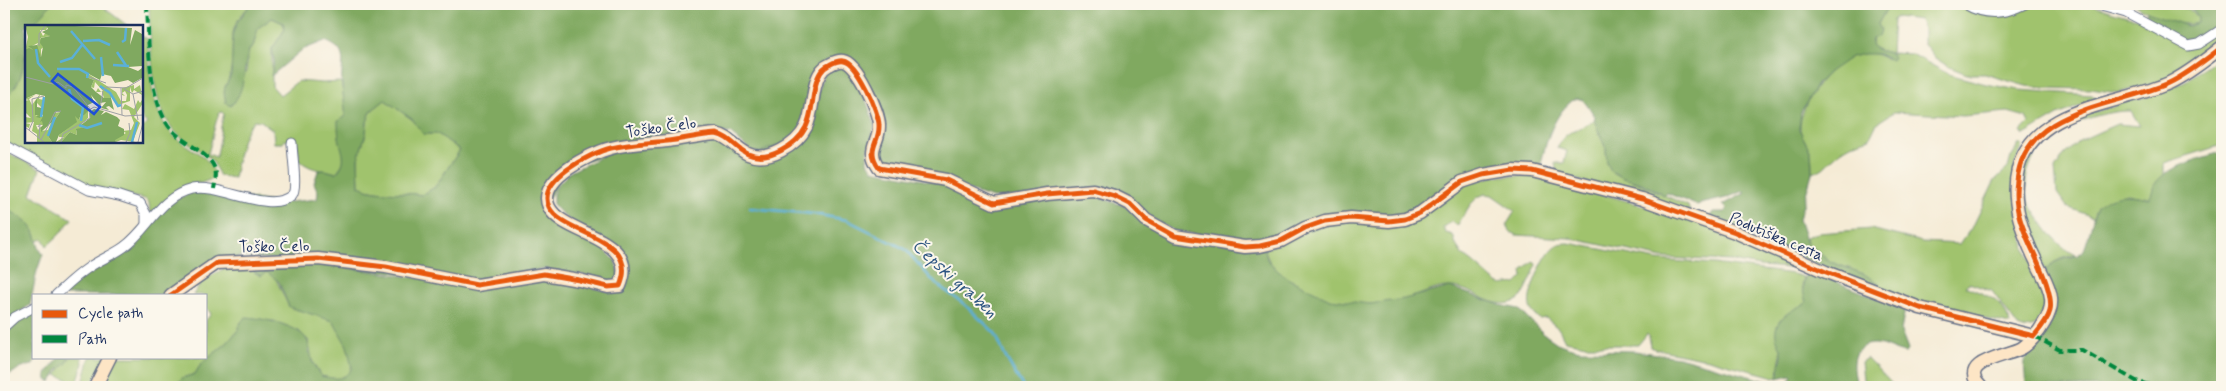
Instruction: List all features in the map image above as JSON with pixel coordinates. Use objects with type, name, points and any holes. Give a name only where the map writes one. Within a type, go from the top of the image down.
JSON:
[{"type":"street","points":[[1965,4],[1980,12],[1992,13],[2025,4]]},
{"type":"street","points":[[2094,4],[2126,13],[2188,46],[2199,44],[2222,29]]},
{"type":"street","points":[[1981,387],[1975,375],[1976,368],[1984,360],[2009,354],[2022,348],[2034,336],[2050,313],[2052,300],[2049,288],[2023,230],[2016,202],[2018,170],[2029,145],[2041,133],[2068,116],[2170,82],[2222,48]]},
{"type":"street","name":"Toško Čelo","points":[[173,294],[217,263],[309,259],[386,267],[477,284],[544,274],[580,280],[608,288],[620,286],[623,269],[619,256],[602,239],[567,224],[550,210],[547,202],[548,191],[554,182],[565,171],[584,159],[610,148],[633,144],[716,134],[725,136],[742,150],[753,155],[764,155],[781,151],[805,129],[810,116],[817,78],[824,68],[836,62],[844,61],[854,67],[876,113],[880,126],[872,151],[873,159],[879,168],[946,180],[994,202],[1080,190],[1093,190],[1114,196]]},
{"type":"street","points":[[57,294],[88,267],[125,247],[170,199],[192,189],[214,189],[258,201],[280,200],[290,196],[295,191],[296,183],[292,165],[292,143]]},
{"type":"street","points":[[4,146],[89,190],[119,196],[140,203],[146,214],[146,224]]},
{"type":"street","name":"Podutiška cesta","points":[[1114,196],[1130,204],[1146,220],[1175,236],[1245,247],[1260,246],[1280,241],[1305,228],[1325,221],[1351,218],[1389,221],[1405,219],[1420,213],[1462,182],[1483,175],[1513,170],[1532,171],[1642,199],[1688,215],[1735,232],[1826,272],[1920,308],[2034,336]]},
{"type":"street","points":[[4,327],[15,317],[32,309]]},
{"type":"street","points":[[95,387],[110,358]]},
{"type":"green space","points":[[4,4],[50,4],[32,25],[25,25],[24,65],[12,91],[4,97]]},
{"type":"green space","points":[[50,4],[99,4],[127,25],[32,25]]},
{"type":"green space","points":[[149,4],[251,4],[237,21],[233,34],[231,68],[225,87],[234,103],[246,71],[249,50],[253,47],[258,28],[272,18],[283,23],[285,29],[272,49],[272,86],[280,95],[298,81],[341,82],[346,107],[343,148],[345,155],[344,162],[336,173],[314,168],[300,161],[297,143],[285,140],[283,143],[274,143],[273,130],[261,121],[254,120],[243,140],[234,178],[220,176],[210,159],[184,140],[172,128],[164,116],[155,86]],"holes":[[[222,112],[224,114],[221,125],[216,157],[208,154],[219,113]]]},
{"type":"green space","points":[[251,4],[1783,4],[1789,7],[1798,4],[1889,4],[1878,24],[1881,30],[1879,36],[1872,39],[1871,44],[1876,49],[1890,53],[1893,57],[1891,60],[1878,54],[1864,54],[1851,57],[1829,72],[1817,84],[1801,112],[1799,129],[1811,153],[1812,173],[1799,219],[1807,243],[1831,262],[1864,274],[1879,283],[1877,289],[1709,218],[1713,212],[1725,212],[1727,209],[1723,205],[1745,193],[1744,191],[1726,198],[1696,205],[1667,193],[1664,196],[1658,191],[1641,183],[1623,178],[1611,171],[1607,163],[1606,149],[1594,120],[1595,116],[1583,100],[1576,98],[1568,104],[1556,120],[1548,138],[1540,168],[1501,167],[1419,210],[1401,216],[1363,216],[1257,243],[1174,231],[1150,217],[1116,191],[993,198],[880,163],[877,156],[884,126],[859,68],[825,61],[801,130],[780,148],[762,153],[751,151],[730,133],[708,133],[647,142],[566,167],[543,208],[600,245],[615,260],[620,279],[613,284],[584,275],[546,269],[473,281],[241,256],[166,294],[60,294],[91,267],[111,258],[166,204],[192,192],[210,192],[280,203],[317,199],[318,192],[314,183],[318,171],[325,170],[336,173],[340,168],[343,156],[338,121],[345,116],[345,112],[342,88],[342,59],[338,49],[325,41],[302,50],[271,76],[274,61],[272,49],[285,29],[283,23],[272,18],[258,28],[253,47],[249,50],[247,57],[239,95],[230,106],[226,103],[224,93],[231,75],[233,33],[237,22]],"holes":[[[385,100],[413,120],[423,134],[438,134],[460,150],[435,187],[422,195],[374,191],[359,186],[358,159],[371,111]]]},
{"type":"green space","points":[[1889,4],[1963,4],[1980,14],[2029,4],[2086,4],[2127,16],[2222,32],[2222,42],[2203,57],[2162,81],[2118,93],[2091,89],[2043,88],[2026,86],[1985,74],[1967,74],[1949,67],[1935,58],[1923,42],[1923,29],[1920,20],[1896,17],[1893,19],[1891,53],[1912,54],[1948,74],[1986,84],[2019,90],[2092,95],[2097,99],[2058,115],[2024,135],[2021,131],[2029,123],[2026,117],[2008,112],[1963,116],[1894,112],[1877,123],[1870,138],[1846,148],[1823,168],[1812,173],[1811,154],[1800,129],[1803,113],[1809,98],[1830,71],[1843,61],[1858,55],[1872,54],[1886,59],[1890,53],[1876,49],[1871,44],[1878,24]]},
{"type":"green space","points":[[1969,4],[2021,4],[1994,11]]},
{"type":"green space","points":[[2137,4],[2171,4],[2186,8],[2199,18],[2198,23],[2184,24],[2166,20],[2149,13]]},
{"type":"green space","points":[[2181,4],[2222,4],[2222,27],[2198,42],[2187,43],[2143,18],[2147,12],[2188,26],[2198,23],[2199,18],[2193,10]]},
{"type":"green space","points":[[142,36],[148,39],[153,91],[161,116],[175,137],[203,156],[214,173],[212,179],[191,187],[150,214],[149,203],[145,199],[85,187],[4,141],[4,97],[9,94],[16,84],[25,59],[25,142],[142,142],[142,129],[147,123],[142,119]]},
{"type":"green space","points":[[2222,55],[2222,145],[2164,163],[2164,176],[2155,184],[2153,194],[2149,198],[2127,194],[2097,206],[2093,217],[2067,207],[2057,193],[2055,169],[2064,155],[2079,141],[2117,124],[2140,126],[2131,111],[2096,116],[2077,123],[2060,132],[2045,144],[2033,159],[2027,175],[2028,198],[2032,208],[2052,236],[2076,255],[2055,262],[2045,271],[2038,257],[2020,199],[2024,167],[2032,151],[2046,135],[2075,119],[2125,102],[2159,94],[2187,80]]},
{"type":"green space","points":[[844,64],[860,84],[875,125],[867,161],[873,170],[943,184],[987,205],[1088,194],[1125,206],[1159,233],[1265,249],[1267,259],[1278,271],[1289,279],[1330,299],[1370,304],[1404,299],[1450,287],[1500,305],[1519,309],[1544,334],[1557,343],[1568,347],[1580,350],[1635,351],[1679,357],[1785,386],[1792,376],[1778,378],[1782,355],[1776,330],[1785,315],[1806,303],[1803,283],[1809,272],[1905,309],[1901,331],[1908,349],[1906,353],[1875,344],[1861,348],[1854,359],[1854,373],[1858,387],[173,387],[182,378],[195,374],[201,364],[227,343],[246,317],[279,323],[303,335],[307,340],[312,361],[321,376],[339,378],[346,375],[352,368],[347,346],[333,321],[289,307],[279,282],[267,272],[261,276],[254,272],[251,263],[319,264],[426,279],[552,278],[615,293],[625,288],[623,255],[565,217],[553,204],[553,194],[558,184],[570,172],[611,152],[707,139],[726,140],[745,158],[808,134],[823,76],[832,66]]},
{"type":"green space","points":[[385,100],[413,120],[423,134],[438,134],[460,150],[435,187],[422,195],[374,191],[359,186],[358,159],[366,133],[367,122],[371,111]]},
{"type":"green space","points":[[1594,120],[1606,149],[1607,163],[1636,182],[1688,206],[1690,212],[1557,174],[1555,163],[1564,163],[1567,151],[1557,148],[1561,142],[1569,133]]},
{"type":"green space","points":[[2020,143],[2023,145],[2014,166],[2025,249],[2046,298],[2044,308],[2035,326],[2023,329],[2018,327],[1992,291],[1969,283],[1965,286],[1986,295],[2003,308],[2010,324],[1938,309],[1877,289],[1864,274],[1831,262],[1807,243],[1806,237],[1818,233],[1871,229],[1922,242],[1960,244],[1974,224],[1995,180],[2008,168],[2011,157]]},
{"type":"green space","points":[[4,151],[40,169],[31,194],[72,219],[47,246],[43,239],[37,241],[35,234],[25,220],[4,208]]},
{"type":"green space","points":[[2222,152],[2222,387],[2026,387],[2024,363],[2027,356],[2047,332],[2054,316],[2045,271],[2055,262],[2083,251],[2097,206],[2115,196],[2149,198],[2155,184],[2167,173],[2186,163]]},
{"type":"green space","points":[[1495,176],[1537,176],[1688,218],[1804,269],[1759,266],[1732,261],[1663,258],[1569,238],[1516,235],[1510,232],[1507,224],[1515,211],[1492,195],[1485,194],[1478,197],[1470,205],[1457,226],[1452,221],[1443,228],[1446,233],[1453,235],[1456,245],[1463,256],[1499,284],[1516,284],[1523,277],[1522,271],[1533,261],[1536,264],[1523,294],[1518,300],[1509,303],[1492,302],[1459,288],[1445,287],[1406,299],[1368,304],[1349,304],[1328,299],[1288,279],[1269,261],[1265,249],[1311,229]]},
{"type":"green space","points":[[4,208],[31,226],[43,254],[37,271],[30,305],[4,323]]},
{"type":"green space","points":[[1569,243],[1657,260],[1715,264],[1804,277],[1802,286],[1807,304],[1801,305],[1779,343],[1781,354],[1778,378],[1708,359],[1650,347],[1647,334],[1638,345],[1587,345],[1565,341],[1559,329],[1546,318],[1539,319],[1535,315],[1531,309],[1530,301],[1537,274],[1550,251],[1556,246]]},
{"type":"green space","points":[[251,263],[275,277],[289,307],[324,316],[334,322],[347,345],[351,364],[350,372],[345,377],[336,379],[321,376],[313,364],[308,340],[299,331],[274,321],[259,321],[254,318],[241,322],[238,330],[227,343],[201,364],[195,374],[182,378],[173,387],[98,387],[113,358],[208,358],[208,318],[211,314],[208,310],[208,294],[194,294],[202,281],[223,269],[226,264]]},
{"type":"green space","points":[[32,311],[32,358],[35,358],[35,361],[33,365],[21,367],[11,374],[4,373],[4,334],[6,327]]},
{"type":"green space","points":[[59,358],[70,358],[67,363],[57,371],[51,382],[47,380],[46,374]]},
{"type":"green space","points":[[69,358],[82,358],[83,363],[76,387],[70,387],[69,380],[56,375]]},
{"type":"green space","points":[[90,358],[105,358],[90,387],[82,387]]},
{"type":"green space","points":[[1867,358],[1893,385],[1898,387],[1864,387],[1861,362]]},
{"type":"waterway","name":"Čepski graben","points":[[750,208],[814,214],[847,220],[905,249],[935,283],[964,304],[995,333],[1005,356],[1023,387]]},
{"type":"marked path","points":[[147,4],[150,64],[155,94],[160,108],[171,129],[212,163],[216,174],[214,189]]},
{"type":"marked path","points":[[2034,336],[2060,350],[2082,350],[2136,381],[2155,387]]},
{"type":"cycle path","points":[[172,294],[217,263],[318,259],[386,267],[477,285],[544,274],[608,287],[620,286],[624,269],[620,257],[598,239],[557,217],[549,207],[547,197],[550,187],[558,178],[568,169],[591,156],[625,145],[716,134],[726,138],[748,154],[764,156],[781,151],[796,140],[806,127],[810,118],[819,74],[826,67],[843,61],[849,64],[861,79],[875,110],[879,131],[873,156],[879,168],[946,180],[994,203],[1047,194],[1093,190],[1114,196],[1130,204],[1146,220],[1175,236],[1245,247],[1281,241],[1305,228],[1325,221],[1351,218],[1389,221],[1405,219],[1420,213],[1462,182],[1483,175],[1513,170],[1532,171],[1642,199],[1735,232],[1826,272],[1920,308],[2034,336],[2048,318],[2050,301],[2045,278],[2020,219],[2016,200],[2016,186],[2023,157],[2036,138],[2054,124],[2076,113],[2169,83],[2190,71],[2222,47]]}]
